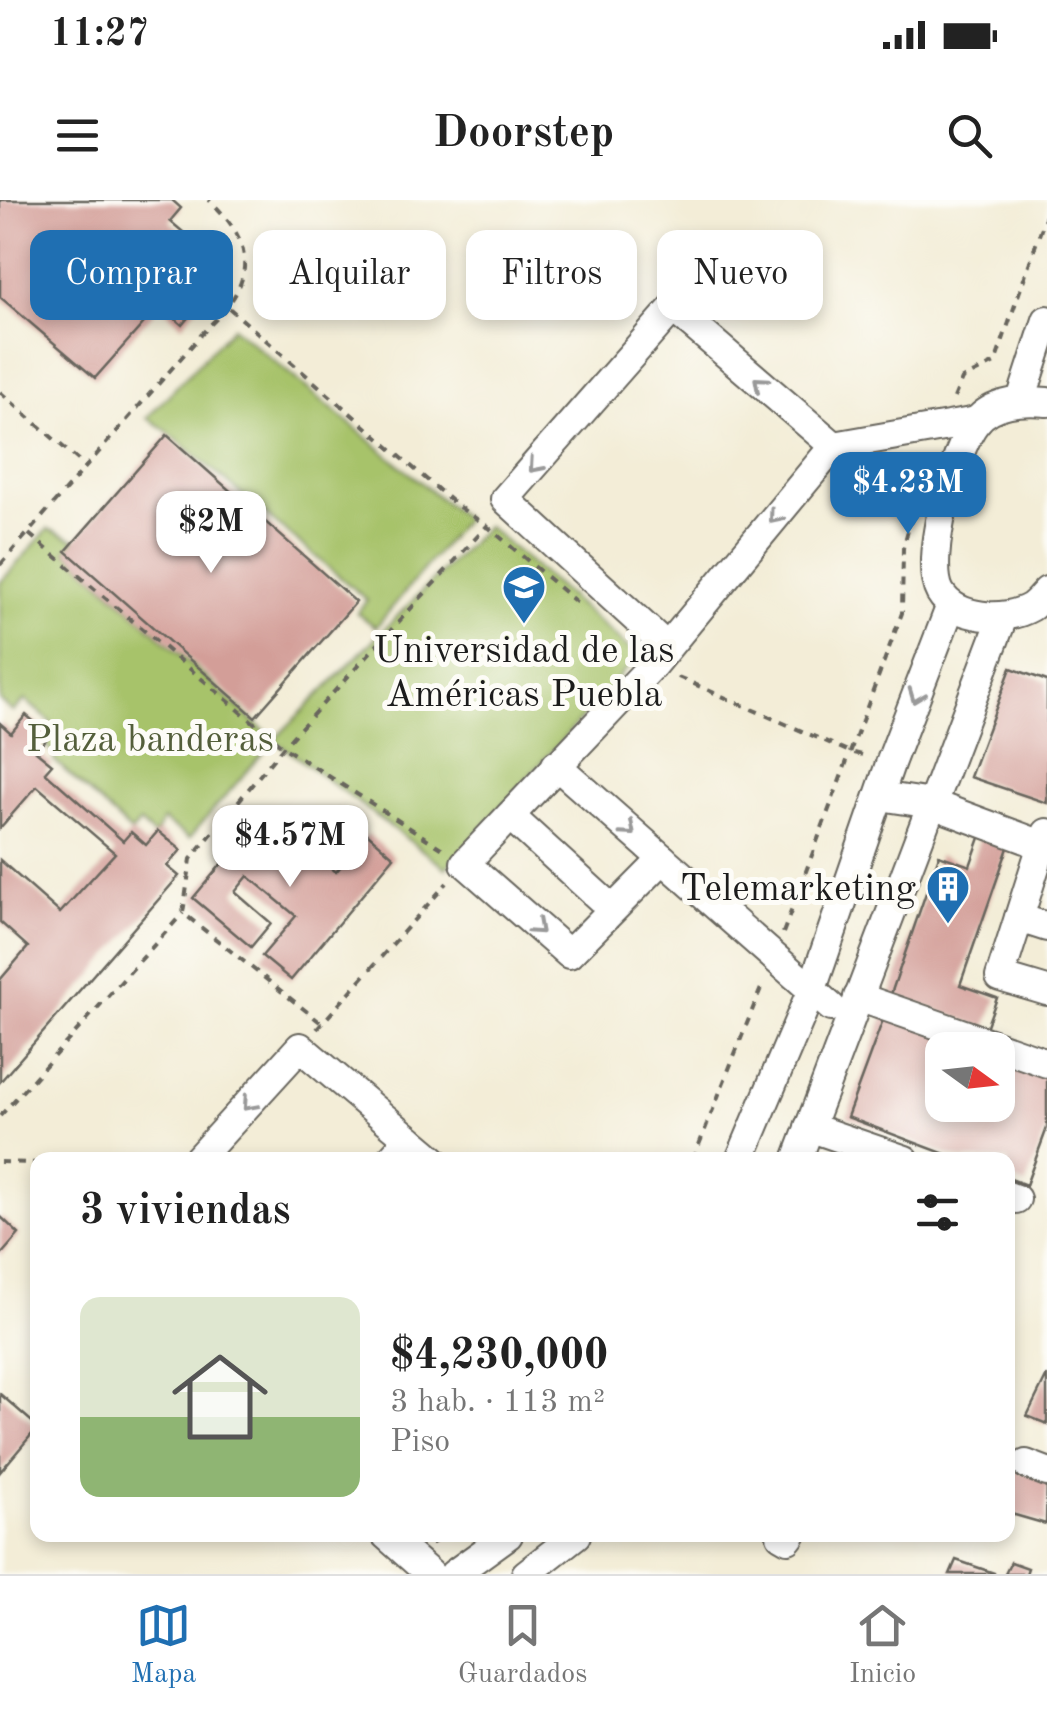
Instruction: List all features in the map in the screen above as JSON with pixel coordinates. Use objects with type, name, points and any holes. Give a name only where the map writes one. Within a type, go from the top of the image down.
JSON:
[{"type":"street","points":[[667,647],[505,499],[673,308],[834,446]]},
{"type":"street","points":[[1047,320],[1034,401],[994,408],[977,421],[966,440],[940,513],[934,567],[939,590],[951,605],[977,615],[1003,617],[1032,607],[1047,590]]},
{"type":"street","points":[[663,859],[570,954],[556,946],[465,863],[667,647],[834,446],[977,421]]},
{"type":"street","points":[[743,1152],[769,1087],[821,999],[880,796],[951,605]]},
{"type":"street","points":[[800,1152],[1003,617]]},
{"type":"street","points":[[556,766],[821,999]]},
{"type":"street","points":[[880,796],[932,804],[1045,839],[1000,977],[1047,991]]},
{"type":"street","points":[[510,816],[612,909]]},
{"type":"street","points":[[1019,918],[1047,926]]},
{"type":"street","points":[[821,999],[879,944]]},
{"type":"street","points":[[858,997],[1047,1062]]},
{"type":"street","points":[[205,1152],[300,1047],[400,1149]]},
{"type":"street","points":[[809,1127],[882,1152]]},
{"type":"street","points":[[394,1542],[430,1574]]},
{"type":"street","points":[[454,1574],[498,1542]]},
{"type":"street","points":[[526,1574],[567,1542]]},
{"type":"path","points":[[0,565],[229,308],[245,280],[243,242],[209,200]]},
{"type":"path","points":[[696,1152],[774,959],[902,613],[902,548],[922,477],[962,379],[995,363],[1047,212]]},
{"type":"path","points":[[0,392],[86,467]]},
{"type":"path","points":[[0,1116],[183,913],[191,858],[283,747],[486,526]]},
{"type":"path","points":[[29,534],[283,747],[465,863],[300,1047]]},
{"type":"path","points":[[183,913],[322,1023]]},
{"type":"path","points":[[0,1162],[30,1163]]},
{"type":"green space","points":[[233,327],[465,519],[376,627],[357,613],[367,600],[147,418]]},
{"type":"green space","points":[[487,526],[638,656],[446,868],[274,740]]},
{"type":"green space","name":"Plaza banderas","points":[[48,529],[76,540],[66,551],[274,740],[189,838],[163,820],[154,836],[140,823],[131,832],[54,760],[55,755],[44,742],[52,723],[25,700],[13,712],[0,701],[0,583]]},
{"type":"building","points":[[0,200],[172,200],[181,208],[170,221],[181,230],[30,230],[30,320],[147,320],[95,378],[0,297]]},
{"type":"building","points":[[167,435],[356,602],[255,717],[66,551]]},
{"type":"building","points":[[1011,668],[1047,681],[1047,803],[970,777]]},
{"type":"building","points":[[26,715],[50,735],[36,751],[52,764],[45,772],[123,841],[131,832],[146,845],[158,831],[181,850],[167,866],[179,876],[0,1082],[0,980],[28,947],[0,922],[0,860],[60,913],[115,853],[37,786],[0,828],[0,723],[11,733]]},
{"type":"building","points":[[265,812],[336,872],[368,834],[394,857],[291,980],[262,956],[296,916],[248,876],[235,892],[271,923],[251,947],[193,898]]},
{"type":"building","name":"Telemarketing","points":[[982,832],[1010,842],[960,985],[997,998],[986,1028],[891,994],[939,855],[970,866]]},
{"type":"building","points":[[885,1014],[933,1032],[925,1032],[925,1122],[1015,1122],[1015,1062],[1047,1074],[1047,1128],[1026,1185],[1015,1181],[1015,1152],[940,1152],[847,1117]]},
{"type":"building","points":[[0,1216],[19,1234],[0,1256]]},
{"type":"building","points":[[1047,1375],[1047,1424],[1027,1416]]},
{"type":"building","points":[[0,1394],[30,1420],[30,1436],[0,1472]]},
{"type":"building","points":[[1015,1470],[1047,1477],[1046,1524],[1015,1515]]},
{"type":"building","points":[[956,1560],[994,1573],[994,1574],[950,1574]]},
{"type":"building","points":[[1011,1562],[1028,1568],[1026,1574],[1005,1574]]},
{"type":"place","name":"Universidad de las Américas Puebla","points":[[524,625]]},
{"type":"place","name":"Telemarketing","points":[[948,925]]}]
